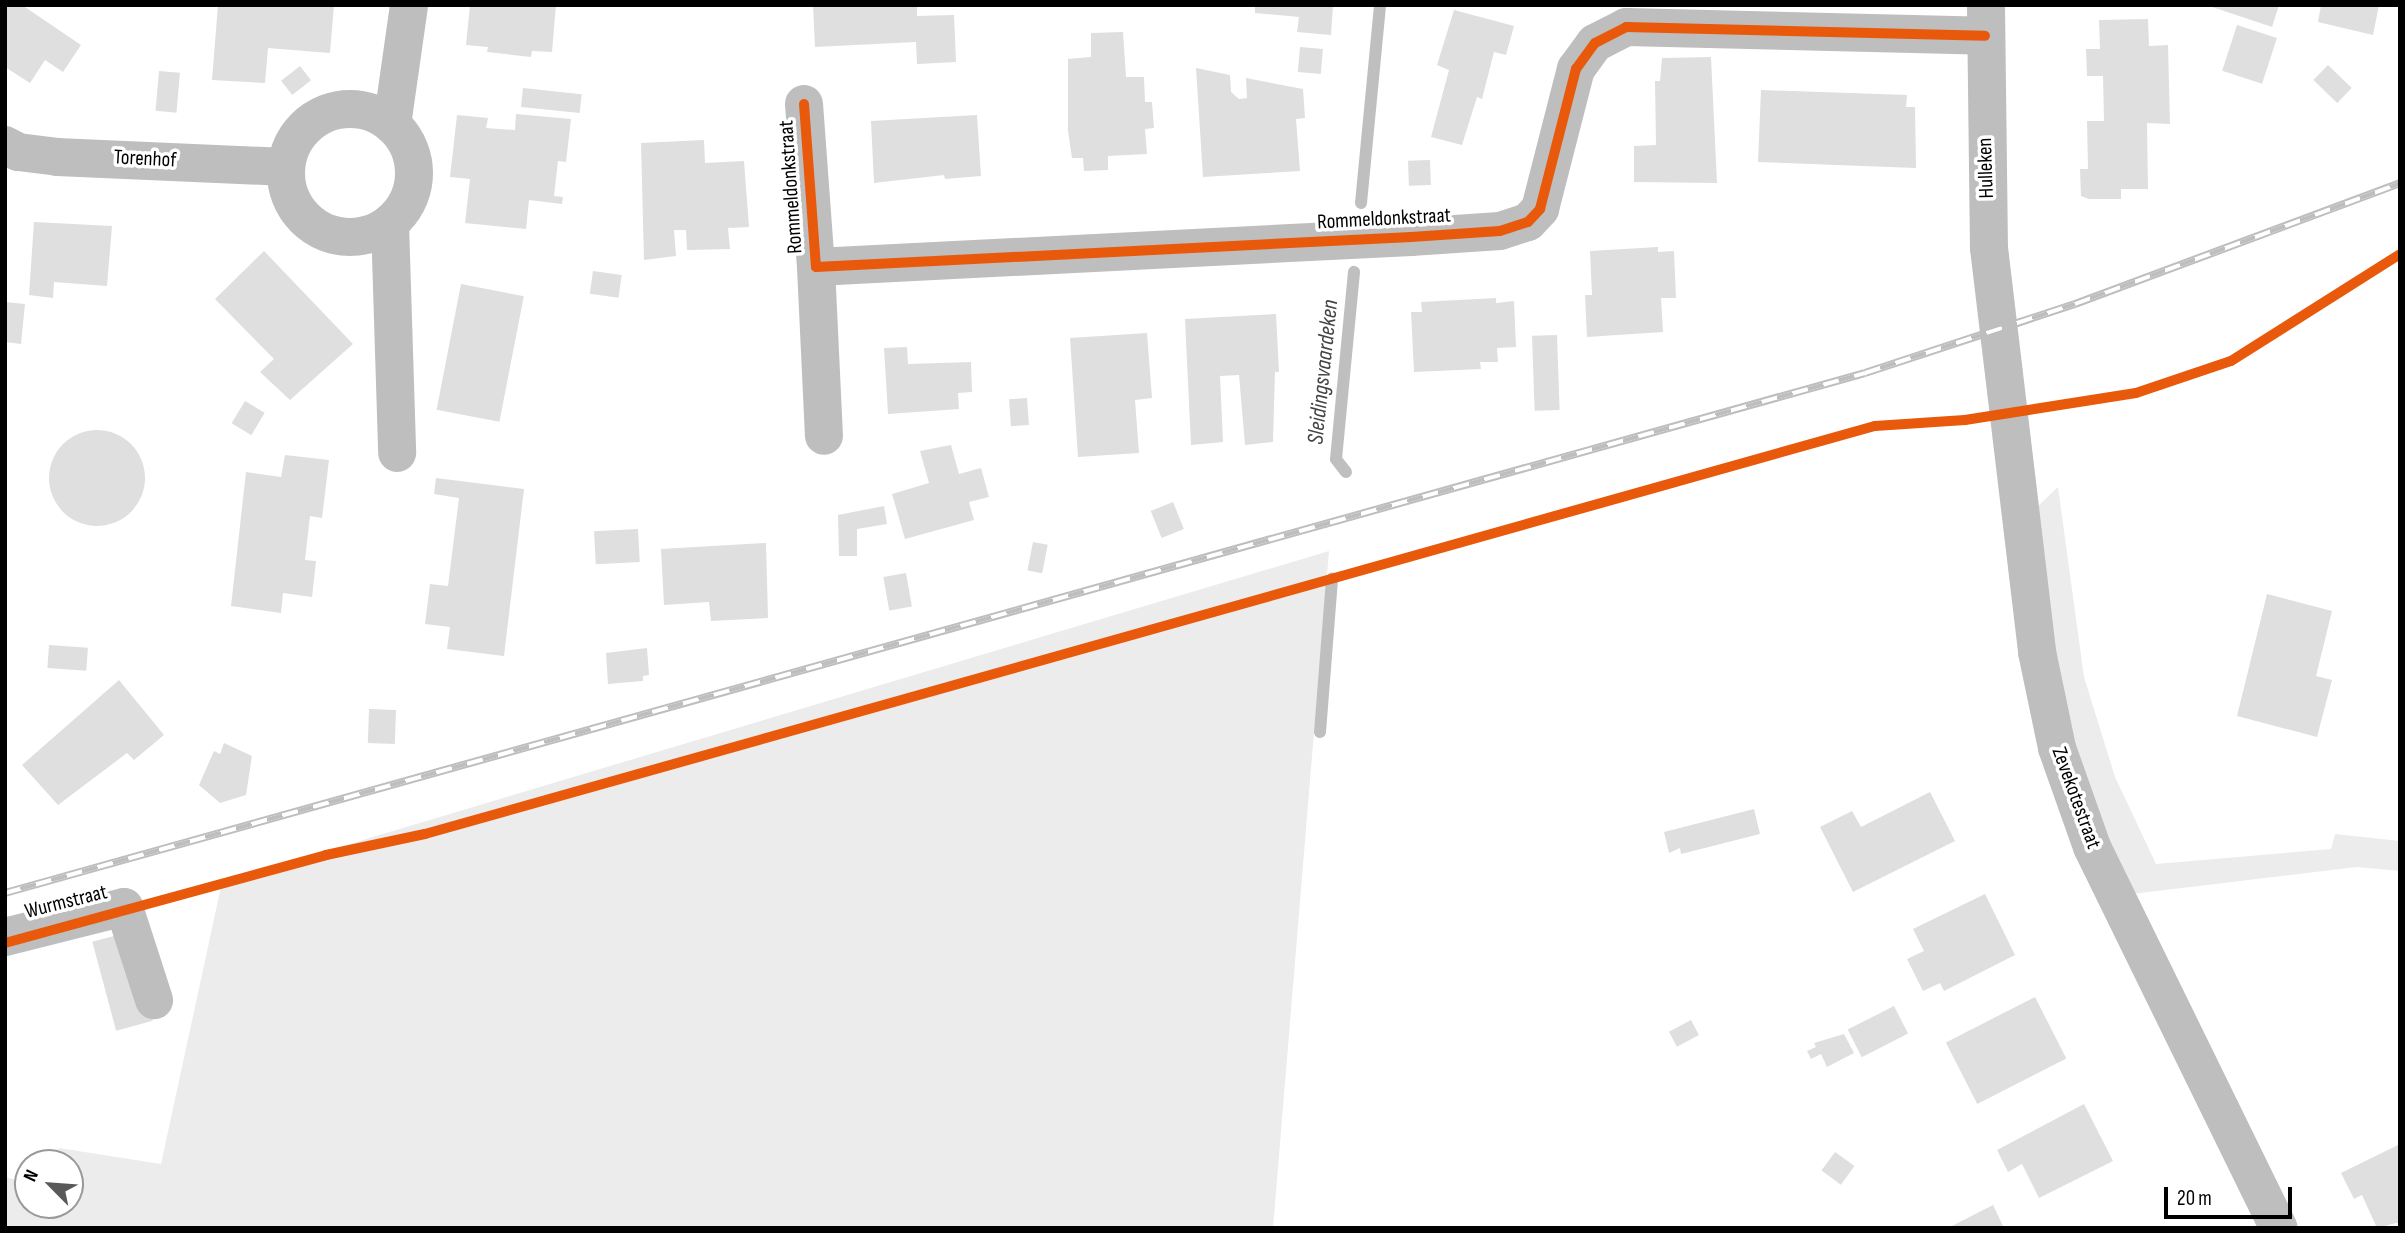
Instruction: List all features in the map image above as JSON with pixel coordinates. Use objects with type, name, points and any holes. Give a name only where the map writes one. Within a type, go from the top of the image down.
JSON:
[{"type":"street","points":[[392,125],[408,5]]},
{"type":"street","name":"Rommeldonkstraat","points":[[804,104],[816,267],[1500,231],[1528,222],[1539,208],[1576,69],[1595,43],[1626,27],[1985,20]]},
{"type":"street","name":"Hulleken","points":[[1985,20],[1986,173],[1997,331]]},
{"type":"street","points":[[361,109],[392,125],[403,135],[414,164],[413,186],[405,208],[390,224],[357,237],[320,231],[292,201],[286,167],[297,136],[326,113],[361,109]]},
{"type":"street","name":"Torenhof","points":[[5,145],[19,152],[57,157],[286,167]]},
{"type":"street","points":[[390,224],[397,453]]},
{"type":"street","points":[[816,267],[824,436]]},
{"type":"street","name":"Zevekotestraat","points":[[1997,331],[2037,652],[2066,782],[2092,847],[2280,1228]]},
{"type":"street","name":"Wurmstraat","points":[[5,937],[124,907],[154,1000]]},
{"type":"shaded area","points":[[2058,487],[2084,677],[2115,777],[2156,864],[2331,849],[2335,834],[2400,841],[2400,871],[2357,867],[2132,894],[2073,757],[2051,651],[2035,509]]},
{"type":"shaded area","points":[[1329,551],[1273,1228],[5,1228],[5,1177],[14,1179],[14,1219],[84,1219],[84,1152],[161,1164],[222,882]]},
{"type":"building","points":[[5,5],[22,5],[81,45],[63,72],[45,60],[30,83],[5,67]]},
{"type":"building","points":[[218,5],[334,5],[330,53],[268,48],[265,83],[212,80]]},
{"type":"building","points":[[470,5],[556,5],[552,52],[532,51],[531,57],[487,52],[488,47],[466,45]]},
{"type":"building","points":[[813,5],[917,5],[917,16],[954,15],[956,62],[917,64],[916,42],[815,47]]},
{"type":"building","points":[[1255,5],[1333,5],[1331,35],[1297,32],[1299,17],[1255,13]]},
{"type":"building","points":[[2206,5],[2279,5],[2272,27]]},
{"type":"building","points":[[2321,5],[2379,5],[2373,35],[2318,22]]},
{"type":"building","points":[[1454,10],[1514,26],[1506,55],[1494,52],[1482,99],[1477,97],[1462,145],[1431,137],[1449,70],[1437,65]]},
{"type":"building","points":[[2148,19],[2149,46],[2168,45],[2170,124],[2147,123],[2148,189],[2121,189],[2121,199],[2089,199],[2081,196],[2080,169],[2088,169],[2087,121],[2104,121],[2103,76],[2087,76],[2086,49],[2100,49],[2099,20]]},
{"type":"building","points":[[2237,25],[2277,38],[2262,84],[2222,71]]},
{"type":"building","points":[[1123,32],[1126,77],[1144,77],[1145,102],[1152,102],[1154,128],[1145,129],[1147,154],[1108,156],[1108,170],[1084,171],[1083,158],[1072,158],[1068,131],[1068,59],[1091,57],[1091,33]]},
{"type":"building","points":[[1300,47],[1323,49],[1321,74],[1298,72]]},
{"type":"building","points":[[1711,57],[1717,183],[1634,182],[1634,146],[1656,145],[1655,81],[1660,81],[1662,58]]},
{"type":"building","points":[[2328,65],[2352,88],[2337,103],[2313,80]]},
{"type":"building","points":[[300,66],[311,80],[292,95],[281,81]]},
{"type":"building","points":[[1196,68],[1230,75],[1231,92],[1239,99],[1247,98],[1246,78],[1303,89],[1305,118],[1296,119],[1300,171],[1203,177]]},
{"type":"building","points":[[159,71],[180,73],[176,113],[156,111]]},
{"type":"building","points":[[523,88],[582,94],[580,113],[521,107]]},
{"type":"building","points":[[1761,90],[1907,95],[1906,107],[1915,107],[1916,168],[1758,162]]},
{"type":"building","points":[[516,114],[571,119],[566,162],[558,161],[554,196],[563,197],[562,204],[529,200],[526,229],[465,223],[470,179],[450,177],[457,115],[488,118],[486,128],[515,130]]},
{"type":"building","points":[[977,115],[981,176],[945,179],[944,175],[874,183],[871,121]]},
{"type":"building","points":[[704,140],[705,163],[744,161],[749,227],[728,228],[730,249],[687,250],[686,230],[674,230],[676,256],[644,260],[641,143]]},
{"type":"building","points":[[1430,160],[1431,185],[1409,186],[1408,161]]},
{"type":"building","points":[[34,222],[112,226],[107,286],[54,282],[53,298],[29,295]]},
{"type":"building","points":[[1658,247],[1658,252],[1674,251],[1676,298],[1661,298],[1663,332],[1587,337],[1585,295],[1592,295],[1590,251]]},
{"type":"building","points":[[264,251],[353,344],[290,400],[260,372],[274,359],[215,299]]},
{"type":"building","points":[[593,271],[622,275],[619,298],[590,294]]},
{"type":"building","points":[[461,284],[524,296],[499,422],[437,410]]},
{"type":"building","points":[[1496,298],[1496,303],[1514,301],[1516,347],[1497,348],[1498,362],[1480,362],[1481,369],[1414,372],[1411,312],[1422,312],[1421,302]]},
{"type":"building","points":[[5,302],[25,304],[21,344],[5,342]]},
{"type":"building","points":[[1276,314],[1279,372],[1275,372],[1273,442],[1245,445],[1239,375],[1220,376],[1223,442],[1191,445],[1185,319]]},
{"type":"building","points":[[1147,333],[1152,398],[1135,400],[1139,453],[1078,457],[1070,338]]},
{"type":"building","points":[[1557,335],[1560,410],[1535,411],[1532,336]]},
{"type":"building","points":[[907,347],[908,364],[971,362],[972,392],[958,393],[959,409],[888,414],[884,348]]},
{"type":"building","points":[[1027,398],[1029,425],[1011,426],[1009,399]]},
{"type":"building","points":[[245,401],[265,413],[251,435],[232,423]]},
{"type":"building","points":[[97,430],[115,434],[131,444],[141,460],[145,478],[141,496],[131,512],[115,522],[97,526],[79,522],[63,512],[53,496],[49,478],[53,460],[63,444],[79,434]]},
{"type":"building","points":[[951,445],[959,474],[981,468],[989,497],[969,502],[974,520],[905,539],[892,494],[929,483],[920,451]]},
{"type":"building","points":[[285,455],[329,460],[322,518],[310,516],[305,560],[316,561],[312,597],[283,593],[281,613],[231,606],[246,472],[281,477]]},
{"type":"building","points":[[436,478],[524,489],[504,656],[447,649],[450,627],[425,624],[430,584],[448,586],[459,498],[434,494]]},
{"type":"building","points":[[1173,502],[1184,529],[1162,538],[1151,511]]},
{"type":"building","points":[[884,506],[887,524],[857,529],[857,556],[839,556],[838,515]]},
{"type":"building","points":[[638,529],[640,562],[596,564],[594,531]]},
{"type":"building","points":[[1033,542],[1048,545],[1042,573],[1027,570]]},
{"type":"building","points":[[766,543],[768,618],[711,621],[709,602],[664,605],[661,549]]},
{"type":"building","points":[[906,573],[912,606],[889,610],[883,577]]},
{"type":"building","points":[[2267,594],[2332,611],[2316,676],[2332,680],[2317,737],[2237,716]]},
{"type":"building","points":[[49,645],[88,648],[86,671],[47,668]]},
{"type":"building","points":[[647,648],[649,675],[643,676],[643,681],[608,684],[606,653]]},
{"type":"building","points":[[119,680],[164,735],[134,760],[127,753],[58,805],[22,765]]},
{"type":"building","points":[[369,709],[396,710],[395,744],[368,743]]},
{"type":"building","points":[[224,743],[252,756],[246,795],[220,803],[199,785],[214,751],[220,754]]},
{"type":"building","points":[[1930,792],[1955,841],[1853,892],[1820,827],[1852,811],[1861,827]]},
{"type":"building","points":[[1754,809],[1760,834],[1681,854],[1680,848],[1669,853],[1664,832]]},
{"type":"building","points":[[1985,894],[2015,955],[1944,991],[1940,983],[1923,991],[1907,959],[1924,951],[1913,929]]},
{"type":"building","points":[[129,932],[153,1021],[116,1031],[92,942]]},
{"type":"building","points":[[2035,997],[2066,1058],[1977,1104],[1946,1042]]},
{"type":"building","points":[[1894,1006],[1908,1034],[1862,1057],[1848,1030]]},
{"type":"building","points":[[1691,1020],[1699,1035],[1677,1047],[1669,1032]]},
{"type":"building","points":[[1844,1034],[1854,1053],[1827,1067],[1821,1054],[1811,1059],[1807,1051],[1816,1047],[1814,1043]]},
{"type":"building","points":[[2084,1104],[2113,1161],[2039,1198],[2022,1164],[2008,1172],[1997,1150]]},
{"type":"building","points":[[2400,1144],[2400,1222],[2377,1228],[2362,1195],[2354,1199],[2341,1173]]},
{"type":"building","points":[[1835,1152],[1854,1166],[1841,1185],[1821,1171]]},
{"type":"building","points":[[1993,1205],[2004,1228],[1948,1228]]},
{"type":"waterway","name":"Sleidingsvaardeken","points":[[1361,203],[1380,5]]},
{"type":"waterway","name":"Sleidingsvaardeken","points":[[1346,472],[1336,459],[1354,272]]},
{"type":"waterway","name":"Sleidingsvaardeken","points":[[1320,732],[1332,578]]},
{"type":"railway","points":[[5,893],[1865,373],[2075,304],[2400,183]]},
{"type":"cycle path","points":[[804,104],[816,267],[1411,237],[1500,231],[1528,222],[1540,209],[1576,69],[1595,43],[1626,27],[1985,36]]},
{"type":"cycle path","points":[[5,943],[326,855],[425,834],[1875,426],[1965,420],[2136,393],[2231,361],[2400,254]]}]
